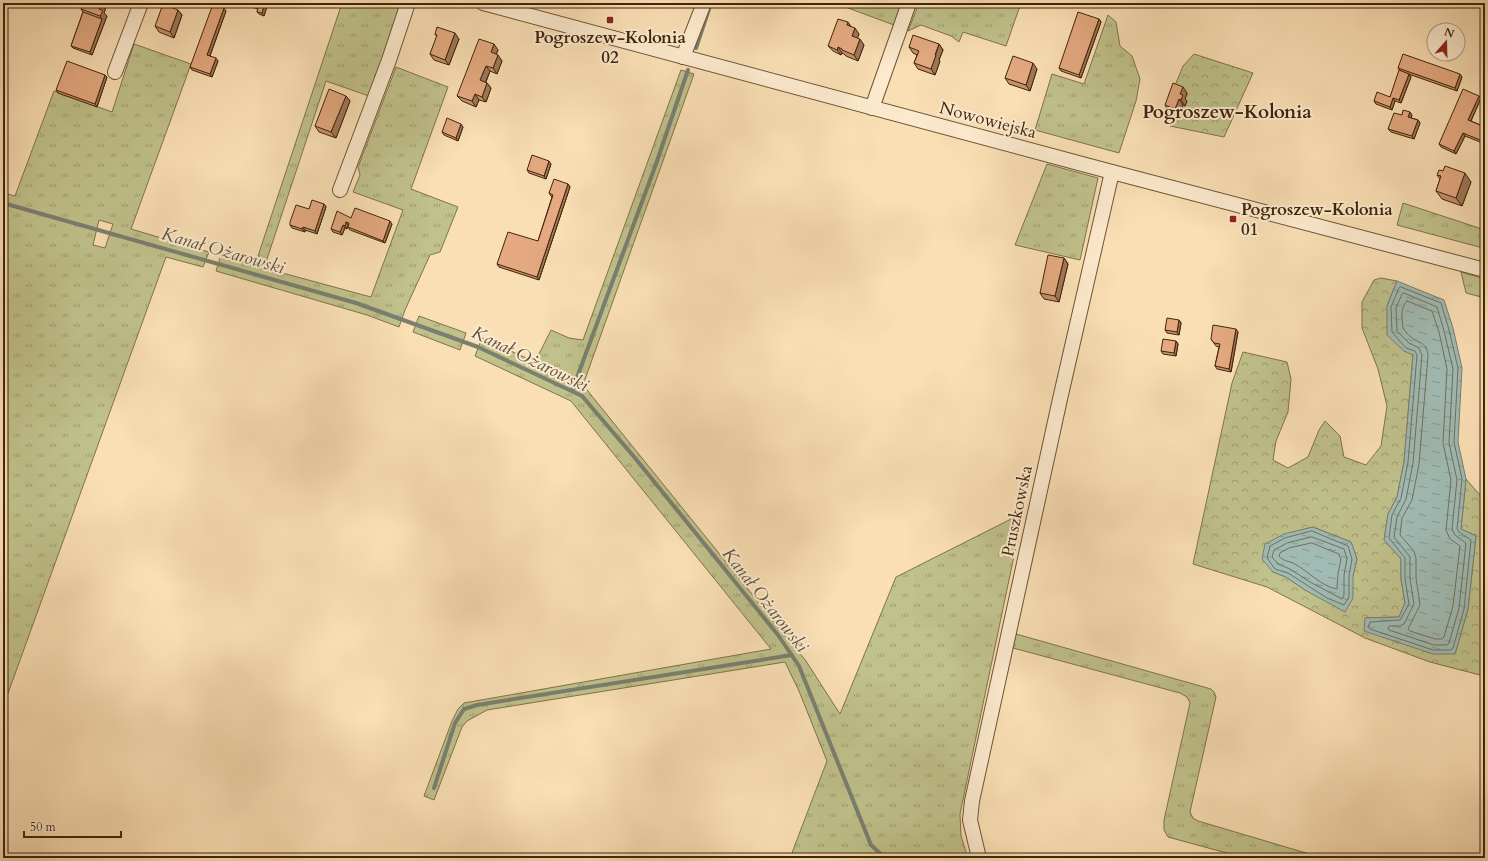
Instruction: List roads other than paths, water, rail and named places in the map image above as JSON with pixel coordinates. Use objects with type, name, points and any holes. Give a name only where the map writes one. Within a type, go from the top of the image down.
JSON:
[{"type":"street","points":[[115,72],[141,3]]},
{"type":"street","points":[[340,190],[390,60],[408,3]]},
{"type":"street","name":"Nowowiejska","points":[[483,3],[1112,172],[1485,270]]},
{"type":"street","points":[[682,57],[704,3]]},
{"type":"street","points":[[872,108],[910,3]]},
{"type":"street","name":"Pruszkowska","points":[[979,858],[970,820],[972,801],[1112,172]]},
{"type":"water","points":[[1397,281],[1444,300],[1453,328],[1462,368],[1458,442],[1466,479],[1461,529],[1476,536],[1468,609],[1455,654],[1433,654],[1364,631],[1365,618],[1399,617],[1405,603],[1401,579],[1401,559],[1384,540],[1388,514],[1397,497],[1404,462],[1413,355],[1404,351],[1387,335],[1387,306]]},
{"type":"water","points":[[1313,527],[1351,542],[1357,559],[1353,576],[1353,598],[1345,612],[1305,590],[1286,577],[1273,572],[1262,559],[1265,544],[1284,534]]},
{"type":"waterway","points":[[696,48],[711,3]]},
{"type":"waterway","points":[[572,391],[656,164],[688,70]]},
{"type":"waterway","name":"Kanał Ożarowski","points":[[3,203],[356,303],[478,347],[582,396],[635,458],[778,635],[799,666],[871,845],[885,858]]},
{"type":"waterway","points":[[434,788],[455,723],[464,709],[477,705],[792,655]]},
{"type":"place","name":"Pogroszew-Kolonia 02","points":[[610,20]]},
{"type":"place","name":"Pogroszew-Kolonia 01","points":[[1233,219]]},
{"type":"district","name":"Pogroszew-Kolonia","points":[[1227,112]]}]
